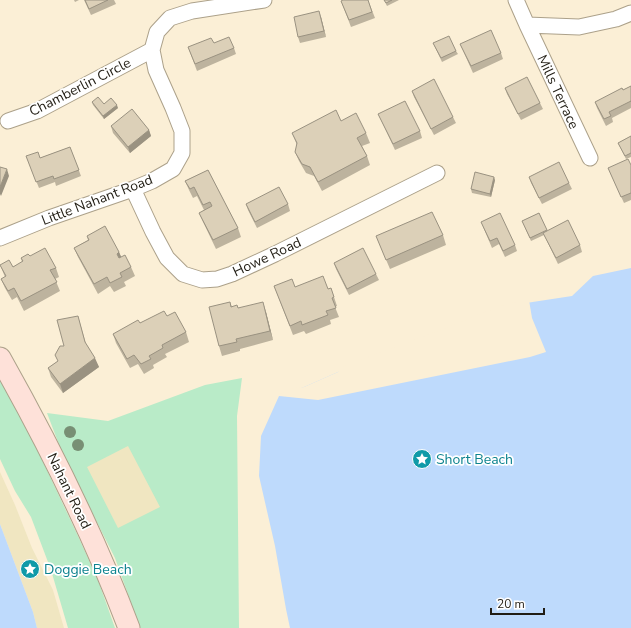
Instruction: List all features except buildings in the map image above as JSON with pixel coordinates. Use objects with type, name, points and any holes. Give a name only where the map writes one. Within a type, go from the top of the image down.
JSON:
[{"type":"main road","name":"Nahant Road","points":[[0,358],[82,517],[116,594],[129,628]]},
{"type":"street","name":"Little Nahant Road","points":[[0,238],[49,218],[133,189],[152,181],[173,169],[182,153],[182,131],[156,70],[152,50],[157,32],[170,18],[192,11],[264,0]]},
{"type":"street","points":[[516,0],[527,25],[578,27],[616,20],[631,13]]},
{"type":"street","name":"Mills Terrace","points":[[527,25],[590,158]]},
{"type":"street","name":"Chamberlin Circle","points":[[8,121],[37,111],[152,50]]},
{"type":"street","name":"Howe Road","points":[[133,189],[167,258],[183,274],[202,280],[216,279],[232,274],[275,254],[437,172]]},
{"type":"green space","points":[[242,378],[237,416],[239,628],[140,628],[115,558],[63,455],[47,413],[108,421],[205,385]]},
{"type":"green space","points":[[0,379],[29,432],[78,536],[98,580],[115,628],[68,628],[51,570],[31,517],[15,491],[0,459]]},
{"type":"sand","points":[[128,446],[160,507],[118,528],[87,467]]},
{"type":"sand","name":"Doggie Beach","points":[[0,472],[32,548],[53,590],[64,628],[37,628],[33,612],[0,524]]},
{"type":"water","name":"Short Beach","points":[[631,268],[631,628],[290,628],[275,546],[259,476],[261,436],[279,396],[507,306],[572,296],[593,276]]},
{"type":"water","points":[[0,524],[33,612],[37,628],[0,628]]},
{"type":"pier","points":[[529,300],[532,318],[546,352],[530,357],[318,400],[277,395],[296,387],[304,387],[338,372],[343,367],[355,362],[480,314],[507,304]]},
{"type":"place","name":"Short Beach","points":[[422,459]]},
{"type":"place","name":"Doggie Beach","points":[[30,569]]}]
